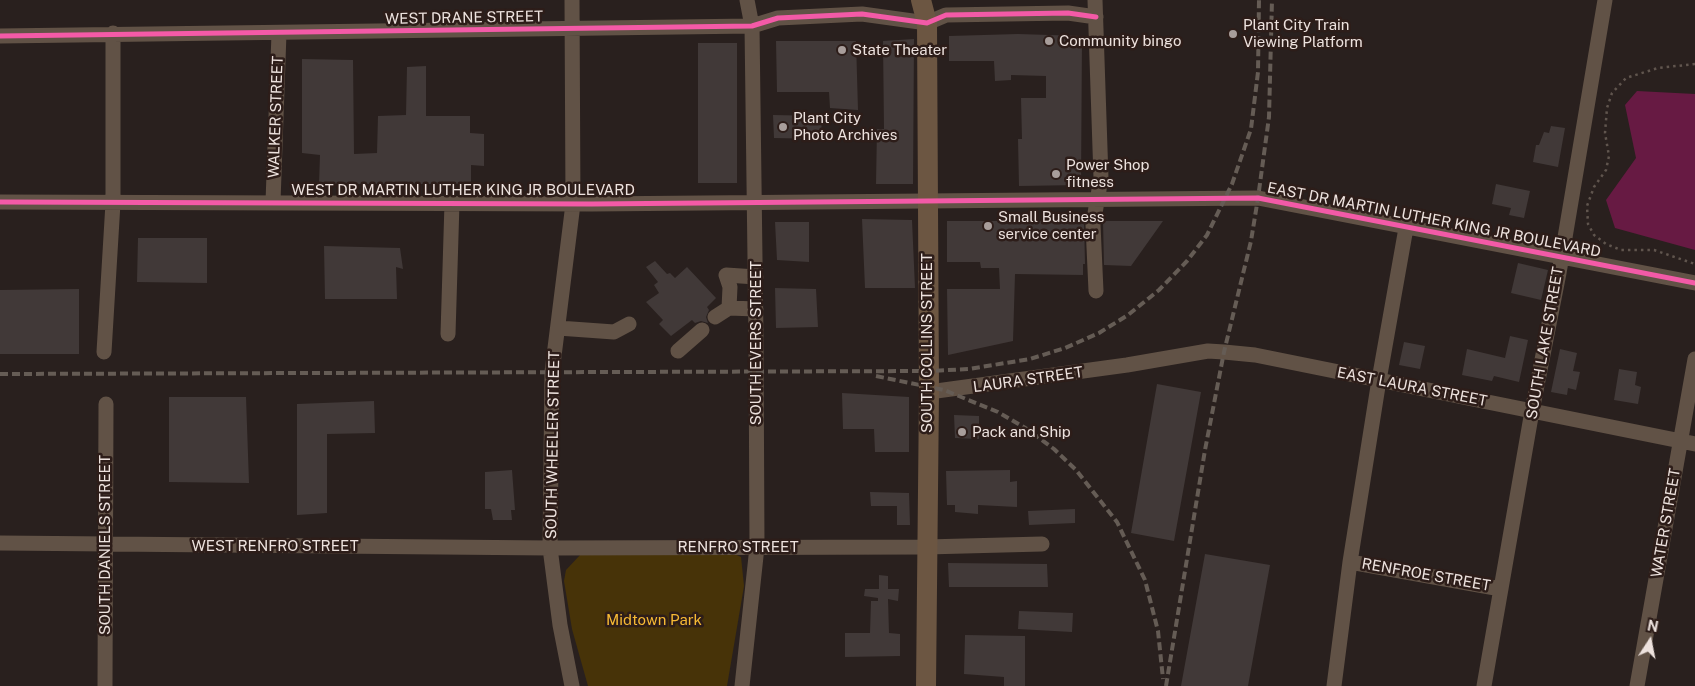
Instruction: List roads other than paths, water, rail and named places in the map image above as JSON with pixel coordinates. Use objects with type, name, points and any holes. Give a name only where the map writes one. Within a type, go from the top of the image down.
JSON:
[{"type":"main road","name":"SOUTH COLLINS STREET","points":[[921,0],[926,23],[929,392],[926,686]]},
{"type":"street","name":"SOUTH WHEELER STREET","points":[[572,0],[574,204],[552,372],[550,548],[560,625],[572,686]]},
{"type":"street","name":"SOUTH EVERS STREET","points":[[742,686],[757,547],[756,278],[752,26],[747,0]]},
{"type":"street","points":[[1095,0],[1101,178],[1093,225],[1096,291]]},
{"type":"street","name":"SOUTH LAKE STREET","points":[[1484,686],[1532,411],[1559,273],[1560,258],[1605,0]]},
{"type":"street","points":[[926,23],[946,15],[1068,13],[1096,17]]},
{"type":"street","name":"WEST DRANE STREET","points":[[0,36],[752,26],[778,18],[862,14],[926,23]]},
{"type":"street","points":[[104,352],[112,202],[113,33]]},
{"type":"street","name":"WALKER STREET","points":[[273,202],[279,33]]},
{"type":"street","name":"EAST DR MARTIN LUTHER KING JR BOULEVARD","points":[[927,200],[1258,198],[1695,283]]},
{"type":"street","name":"WEST DR MARTIN LUTHER KING JR BOULEVARD","points":[[0,202],[574,204],[927,200]]},
{"type":"street","points":[[448,334],[452,203]]},
{"type":"street","points":[[1334,686],[1350,562],[1406,228]]},
{"type":"street","points":[[729,308],[730,287],[726,276],[756,278]]},
{"type":"street","points":[[715,317],[729,308],[756,309]]},
{"type":"street","points":[[558,328],[614,332],[629,324]]},
{"type":"street","points":[[678,351],[702,330]]},
{"type":"street","name":"EAST LAURA STREET","points":[[1128,365],[1208,351],[1255,355],[1688,442]]},
{"type":"street","name":"WATER STREET","points":[[1637,686],[1688,442],[1695,360]]},
{"type":"street","name":"LAURA STREET","points":[[929,392],[949,391],[1128,365]]},
{"type":"street","name":"SOUTH DANIELS STREET","points":[[105,686],[106,404]]},
{"type":"street","name":"WEST RENFRO STREET","points":[[0,543],[550,548]]},
{"type":"street","name":"RENFRO STREET","points":[[550,548],[926,547],[1042,544]]},
{"type":"street","name":"RENFROE STREET","points":[[1350,562],[1501,589]]},
{"type":"railway","points":[[0,374],[929,371],[969,369],[1030,359],[1065,348],[1099,333],[1128,315],[1159,290],[1187,261],[1207,235],[1232,184],[1251,129],[1258,72],[1259,0]]},
{"type":"railway","points":[[1166,686],[1205,450],[1224,352],[1251,241],[1258,198],[1269,117],[1272,0]]},
{"type":"railway","points":[[876,376],[944,390],[998,412],[1027,429],[1054,449],[1076,470],[1117,522],[1145,580],[1158,631],[1163,679]]},
{"type":"place","name":"Plant City Train Viewing Platform","points":[[1233,34]]},
{"type":"place","name":"Community bingo","points":[[1049,41]]},
{"type":"place","name":"State Theater","points":[[842,50]]},
{"type":"place","name":"Plant City Photo Archives","points":[[783,127]]},
{"type":"place","name":"Power Shop fitness","points":[[1056,174]]},
{"type":"place","name":"Small Business service center","points":[[988,226]]},
{"type":"place","name":"Pack and Ship","points":[[962,432]]},
{"type":"park label","name":"Midtown Park","points":[[654,620]]}]
